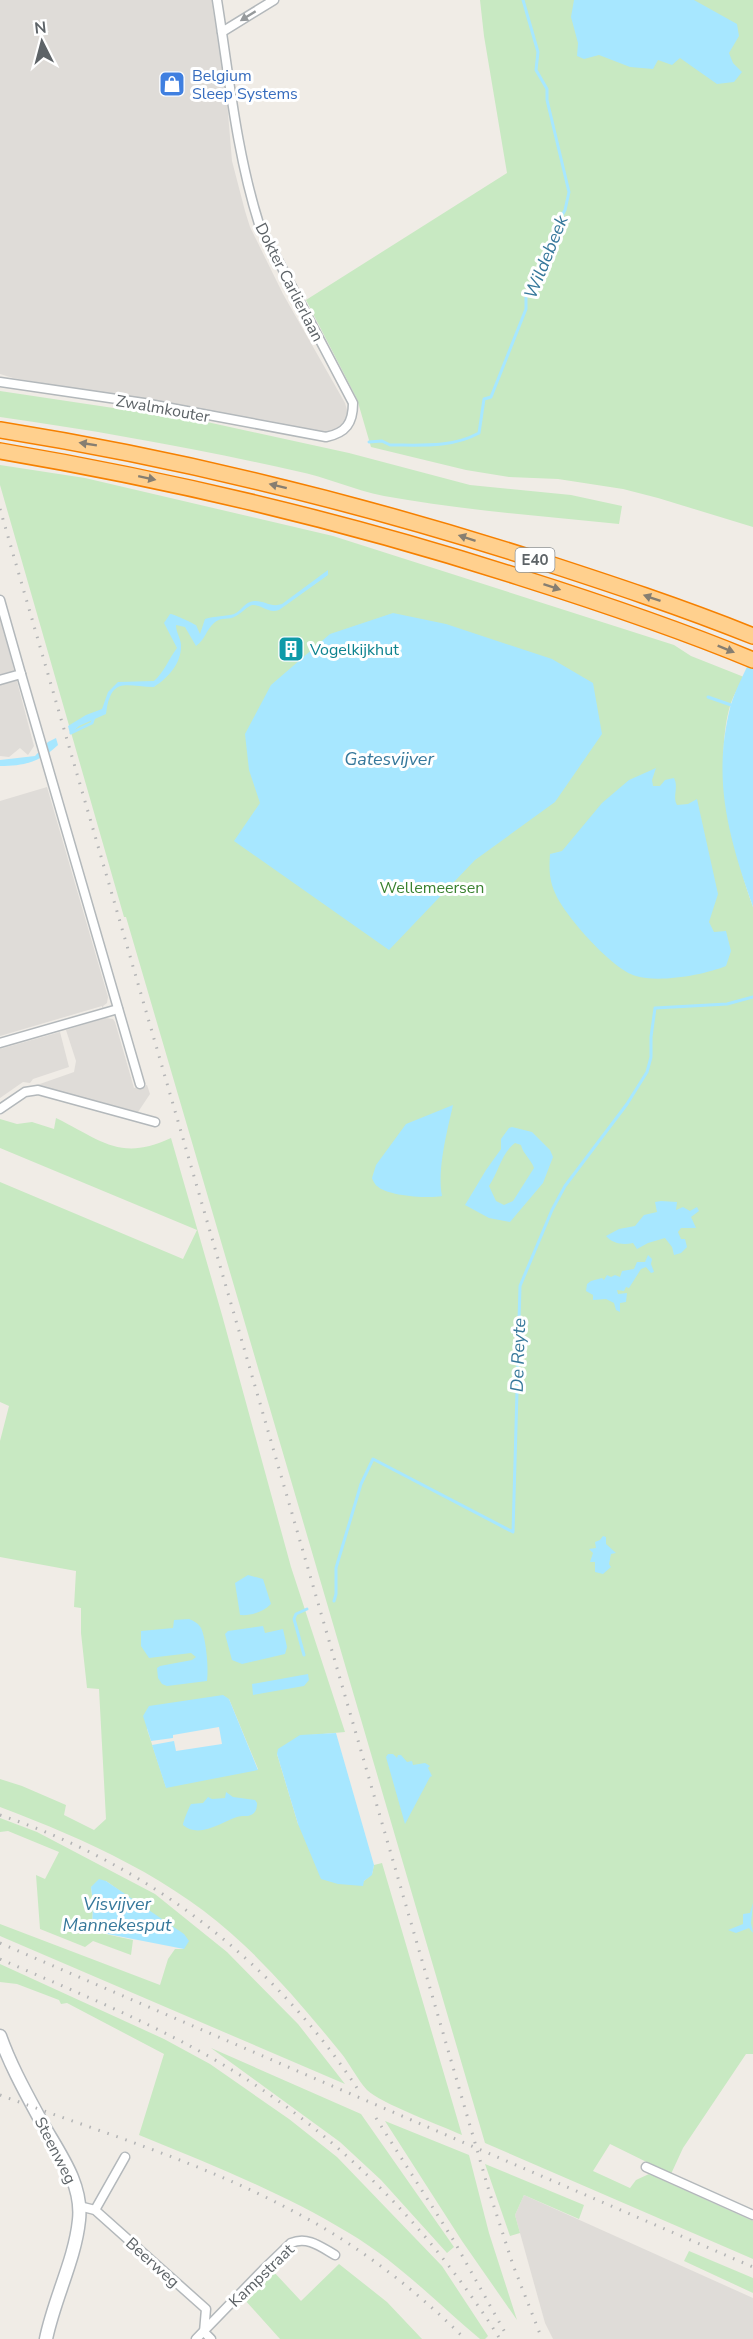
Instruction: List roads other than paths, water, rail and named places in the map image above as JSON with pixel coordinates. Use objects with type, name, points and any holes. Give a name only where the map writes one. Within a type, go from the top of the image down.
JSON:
[{"type":"highway","name":"E40","points":[[0,430],[98,446],[361,508],[472,539],[707,618],[753,636]]},
{"type":"highway","name":"E40","points":[[3,452],[95,467],[260,503],[355,527],[604,604],[700,638],[753,660]]},
{"type":"main road","name":"Steenweg","points":[[0,2036],[12,2065],[70,2173],[79,2206],[76,2238],[46,2339]]},
{"type":"street","name":"Dokter Carlierlaan","points":[[217,0],[242,163],[259,224],[353,403],[353,416],[348,426],[337,435],[326,437]]},
{"type":"street","points":[[222,32],[274,0]]},
{"type":"street","name":"Zwalmkouter","points":[[0,382],[144,404],[326,437]]},
{"type":"street","points":[[0,600],[140,1084]]},
{"type":"street","points":[[0,680],[21,674]]},
{"type":"street","points":[[0,1043],[118,1009]]},
{"type":"street","points":[[0,1109],[24,1092],[38,1090],[155,1122]]},
{"type":"street","points":[[94,2210],[125,2157]]},
{"type":"street","points":[[646,2166],[753,2215]]},
{"type":"street","name":"Beerweg","points":[[79,2206],[94,2210],[206,2309],[204,2332]]},
{"type":"street","name":"Kampstraat","points":[[196,2339],[291,2243],[309,2241],[335,2255]]},
{"type":"street","points":[[204,2332],[211,2339]]},
{"type":"water","points":[[574,0],[694,0],[737,24],[739,36],[729,53],[733,63],[742,72],[734,82],[717,84],[680,58],[672,65],[658,60],[653,69],[630,67],[599,55],[584,59],[577,56],[578,43],[571,17]]},
{"type":"water","points":[[328,570],[328,575],[279,610],[272,611],[252,605],[238,615],[217,621],[196,646],[185,627],[176,625],[181,651],[177,663],[165,679],[154,687],[128,685],[116,688],[108,702],[106,714],[79,726],[70,734],[68,726],[102,709],[108,692],[118,682],[154,681],[158,677],[177,648],[164,623],[170,614],[196,625],[200,634],[205,619],[234,614],[254,601],[274,605],[282,604]]},
{"type":"water","name":"Gatesvijver","points":[[393,613],[446,624],[552,659],[593,683],[602,734],[555,802],[475,860],[389,950],[234,841],[260,803],[249,770],[245,734],[271,685],[330,634]]},
{"type":"water","points":[[753,653],[753,907],[730,833],[723,785],[723,760],[730,708]]},
{"type":"water","points":[[56,738],[58,745],[38,759],[24,764],[0,766],[0,760],[35,756],[48,742]]},
{"type":"water","points":[[656,768],[652,780],[653,786],[660,786],[665,780],[674,778],[677,805],[688,804],[697,799],[718,894],[709,922],[714,932],[726,931],[731,951],[726,966],[694,975],[657,979],[626,972],[591,942],[561,905],[552,885],[550,870],[550,854],[562,851],[602,803],[629,780]]},
{"type":"water","points":[[453,1105],[442,1162],[442,1196],[418,1197],[390,1192],[376,1186],[372,1178],[376,1165],[406,1124]]},
{"type":"water","points":[[509,1128],[532,1132],[550,1150],[553,1157],[543,1183],[510,1222],[489,1218],[465,1205],[501,1149],[501,1139]],"holes":[[[515,1143],[521,1145],[534,1168],[513,1201],[504,1205],[496,1201],[489,1186],[507,1152]]]},
{"type":"water","points":[[655,1202],[677,1202],[676,1210],[683,1207],[690,1211],[697,1207],[699,1211],[691,1217],[696,1228],[681,1228],[678,1232],[681,1239],[685,1239],[687,1247],[681,1253],[674,1255],[672,1247],[665,1238],[637,1249],[633,1243],[618,1243],[606,1236],[619,1229],[635,1226],[644,1215],[657,1212]]},
{"type":"water","points":[[648,1255],[652,1259],[654,1272],[651,1273],[646,1267],[641,1269],[629,1288],[626,1287],[624,1291],[617,1290],[618,1294],[627,1293],[626,1302],[620,1303],[620,1312],[616,1310],[614,1303],[606,1299],[593,1300],[593,1295],[586,1291],[587,1284],[591,1281],[602,1278],[604,1280],[607,1275],[620,1277],[622,1271],[634,1269],[637,1262],[645,1262]]},
{"type":"water","points":[[603,1536],[606,1537],[606,1544],[616,1553],[611,1554],[609,1564],[611,1567],[603,1574],[595,1572],[595,1562],[590,1562],[593,1553],[589,1549],[596,1548],[595,1542]]},
{"type":"water","points":[[248,1575],[263,1579],[271,1604],[257,1613],[240,1615],[235,1583]]},
{"type":"water","points":[[189,1619],[199,1625],[203,1633],[207,1654],[207,1681],[167,1686],[162,1684],[158,1678],[157,1668],[192,1660],[196,1657],[191,1653],[149,1658],[141,1646],[141,1631],[173,1628],[174,1620]]},
{"type":"water","points":[[263,1626],[265,1633],[283,1629],[287,1647],[285,1654],[242,1664],[232,1660],[225,1634],[228,1631]]},
{"type":"water","points":[[308,1674],[309,1680],[304,1686],[253,1695],[252,1684]]},
{"type":"water","points":[[223,1695],[229,1699],[258,1770],[166,1788],[152,1745],[174,1741],[176,1751],[222,1744],[219,1727],[151,1741],[143,1716],[149,1706]]},
{"type":"water","points":[[336,1733],[374,1865],[372,1875],[364,1881],[363,1886],[338,1884],[321,1879],[298,1824],[277,1754],[278,1749],[300,1735]]},
{"type":"water","points":[[388,1754],[393,1754],[397,1758],[401,1755],[407,1762],[412,1761],[413,1765],[425,1763],[430,1766],[428,1768],[432,1776],[405,1824],[386,1757]]},
{"type":"water","points":[[226,1792],[233,1797],[255,1800],[257,1803],[255,1812],[249,1816],[237,1817],[203,1830],[189,1829],[183,1825],[191,1804],[203,1803],[208,1797],[225,1798]]},
{"type":"water","name":"Visvijver Mannekesput","points":[[99,1879],[106,1881],[184,1934],[189,1941],[184,1949],[92,1931],[91,1887]]},
{"type":"water","points":[[753,1903],[751,1923],[753,1933],[749,1928],[736,1933],[728,1930],[743,1924],[743,1914],[750,1913]]},
{"type":"waterway","name":"Wildebeek","points":[[369,442],[382,441],[390,445],[436,445],[469,438],[479,433],[484,399],[491,397],[526,309],[526,294],[539,276],[553,249],[569,192],[547,100],[547,89],[536,70],[538,52],[523,0]]},
{"type":"waterway","points":[[708,697],[731,705]]},
{"type":"waterway","name":"Wildebeek","points":[[71,733],[92,723],[94,717]]},
{"type":"waterway","name":"De Reyte","points":[[334,1601],[336,1568],[361,1484],[373,1459],[513,1532],[520,1286],[552,1210],[565,1186],[627,1104],[647,1072],[651,1057],[655,1008],[727,1004],[753,997]]},
{"type":"waterway","name":"De Reyte","points":[[304,1655],[294,1619],[296,1614],[307,1609]]},
{"type":"railway","points":[[0,509],[489,2191],[513,2265],[542,2339]]},
{"type":"railway","points":[[0,1815],[54,1836],[106,1861],[156,1890],[203,1923],[247,1959],[288,2000],[325,2044],[359,2091]]},
{"type":"railway","points":[[0,1943],[753,2267]]},
{"type":"railway","points":[[0,1959],[106,2005],[185,2043],[254,2084],[295,2113],[372,2180],[408,2217],[441,2256],[500,2339]]},
{"type":"railway","points":[[0,2095],[183,2161],[289,2209],[337,2236],[382,2267],[425,2301],[465,2339]]},
{"type":"railway","points":[[376,2118],[454,2241],[507,2336]]},
{"type":"place","name":"Belgium Sleep Systems","points":[[172,84]]},
{"type":"place","name":"Vogelkijkhut","points":[[291,649]]},
{"type":"park label","name":"Wellemeersen","points":[[432,887]]}]
